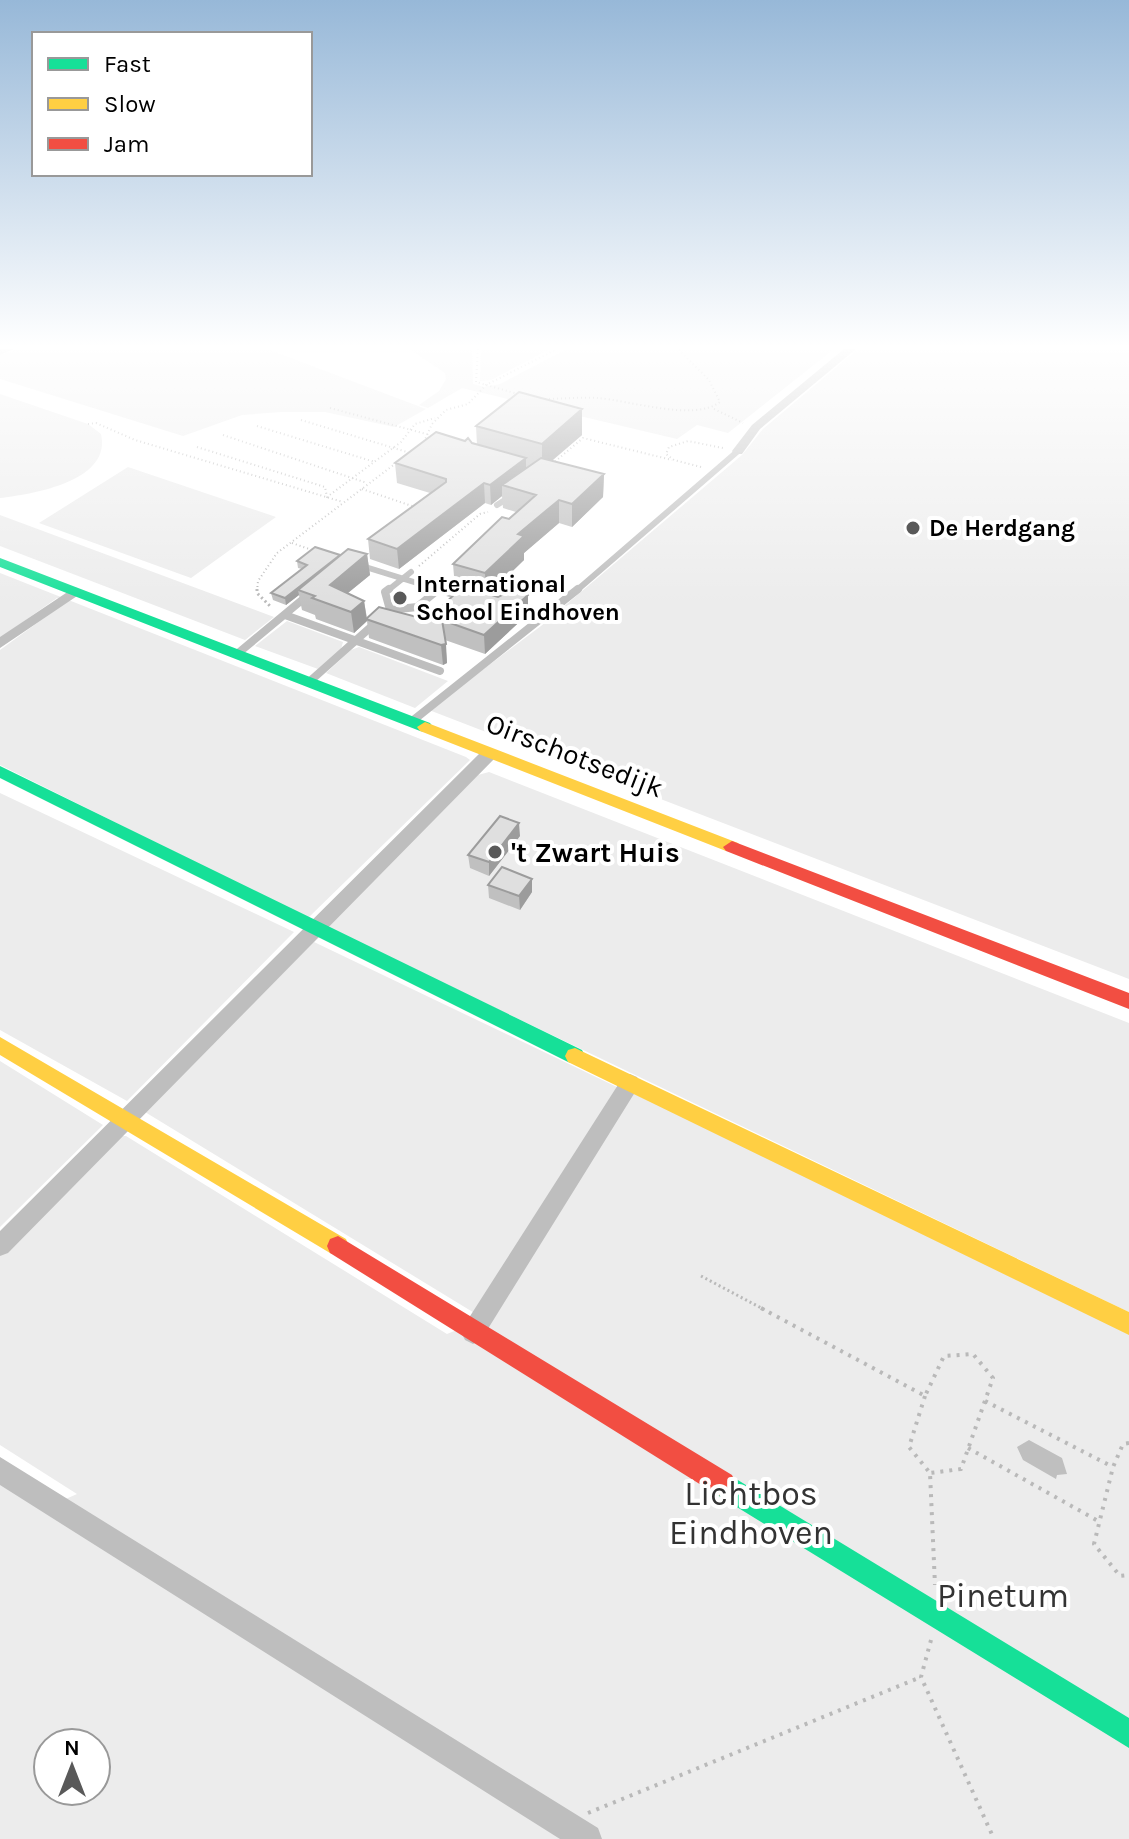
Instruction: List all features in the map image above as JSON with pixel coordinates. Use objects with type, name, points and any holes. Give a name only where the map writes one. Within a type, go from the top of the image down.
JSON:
[{"type":"street","points":[[736,453],[750,435]]},
{"type":"street","name":"Oirschotsedijk","points":[[0,562],[1129,1001]]},
{"type":"street","points":[[0,644],[75,591]]},
{"type":"street","points":[[0,1246],[490,753]]},
{"type":"street","points":[[0,771],[315,930],[1129,1324]]},
{"type":"street","points":[[0,1045],[126,1118],[1129,1734]]},
{"type":"street","points":[[473,1332],[630,1083]]},
{"type":"street","points":[[0,1470],[587,1839]]},
{"type":"lane","points":[[411,722],[478,665],[539,622],[736,453]]},
{"type":"lane","points":[[497,505],[519,490]]},
{"type":"lane","points":[[350,562],[360,553]]},
{"type":"lane","points":[[350,562],[408,575],[476,601]]},
{"type":"lane","points":[[390,610],[385,592],[408,575]]},
{"type":"lane","points":[[309,682],[390,610],[417,607],[442,586]]},
{"type":"lane","points":[[237,654],[317,588]]},
{"type":"lane","points":[[285,615],[440,671]]},
{"type":"path","points":[[123,435],[344,503]]},
{"type":"path","points":[[223,435],[369,484]]},
{"type":"path","points":[[286,435],[375,462]]},
{"type":"path","points":[[350,435],[407,452]]},
{"type":"path","points":[[327,497],[394,448],[405,435]]},
{"type":"path","points":[[285,615],[264,604],[257,593],[266,567],[291,543],[430,435]]},
{"type":"path","points":[[551,466],[583,438],[672,460]]},
{"type":"path","points":[[720,467],[710,469],[674,460],[666,454],[669,447],[688,441],[736,453]]},
{"type":"path","points":[[197,447],[325,487],[327,497]]},
{"type":"path","points":[[362,489],[417,507],[409,513]]},
{"type":"path","points":[[408,575],[468,524],[497,505]]},
{"type":"path","points":[[455,520],[468,524]]},
{"type":"path","points":[[291,543],[350,562]]},
{"type":"path","points":[[701,1276],[925,1396]]},
{"type":"path","points":[[930,1473],[961,1469],[993,1378],[973,1354],[944,1356],[925,1396],[909,1447],[930,1473],[937,1616],[921,1677],[994,1839]]},
{"type":"path","points":[[985,1401],[1113,1467]]},
{"type":"path","points":[[1129,1443],[1123,1444],[1113,1467],[1094,1544],[1120,1576],[1129,1575]]},
{"type":"path","points":[[968,1448],[1100,1522]]},
{"type":"path","points":[[562,1823],[921,1677]]},
{"type":"green space","points":[[0,435],[101,435],[101,450],[95,463],[83,474],[50,488],[0,498]]},
{"type":"green space","points":[[659,435],[683,435],[677,439]]},
{"type":"green space","name":"De Herdgang","points":[[758,435],[1129,435],[1129,979],[429,710],[541,626],[742,455]]},
{"type":"green space","points":[[128,467],[276,517],[191,578],[39,523]]},
{"type":"green space","points":[[0,515],[274,617],[245,640],[0,546]]},
{"type":"green space","points":[[0,573],[470,760],[308,918],[0,765],[0,650],[66,602],[57,598],[0,638]]},
{"type":"green space","points":[[287,621],[343,642],[341,649],[318,669],[255,646]]},
{"type":"green space","points":[[359,647],[448,681],[415,708],[326,673],[351,650]]},
{"type":"green space","points":[[489,772],[1129,1023],[1129,1312],[329,928],[331,921],[478,775]]},
{"type":"green space","points":[[0,793],[294,932],[127,1101],[0,1030]]},
{"type":"green space","points":[[314,942],[619,1088],[476,1314],[145,1112]]},
{"type":"green space","points":[[0,1061],[103,1125],[0,1227]]},
{"type":"green space","name":"Lichtbos Eindhoven","points":[[634,1091],[1129,1334],[1129,1839],[0,1839],[0,1484],[41,1510],[77,1494],[0,1445],[0,1254],[116,1136],[126,1136],[447,1334],[486,1318]]},
{"type":"shaded area","points":[[1029,1440],[1062,1458],[1067,1474],[1057,1475],[1056,1479],[1023,1460],[1017,1447]]},
{"type":"building","points":[[432,435],[465,441],[468,438],[472,443],[526,458],[490,485],[484,483],[397,549],[368,539],[446,479],[395,463]]},
{"type":"building","points":[[508,435],[552,435],[542,444]]},
{"type":"building","points":[[541,458],[604,474],[572,504],[559,500],[518,534],[524,536],[485,573],[453,564],[502,517],[509,519],[536,495],[502,485]]},
{"type":"building","points":[[315,547],[340,555],[285,598],[271,593],[307,565],[297,561]]},
{"type":"building","points":[[348,549],[367,554],[330,585],[364,601],[351,612],[298,590]]},
{"type":"building","points":[[463,586],[498,597],[504,594],[506,588],[528,595],[484,635],[442,620],[446,644],[441,645],[366,619],[379,607],[428,620]]},
{"type":"building","points":[[500,816],[519,823],[489,862],[468,855]]},
{"type":"building","points":[[502,867],[532,879],[519,896],[488,885]]},
{"type":"traffic: fast","points":[[0,562],[425,727]]},
{"type":"traffic: fast","points":[[0,771],[575,1056]]},
{"type":"traffic: fast","points":[[723,1484],[1129,1734]]},
{"type":"traffic: slow","points":[[425,727],[732,847]]},
{"type":"traffic: slow","points":[[0,1045],[338,1246]]},
{"type":"traffic: slow","points":[[575,1056],[1129,1324]]},
{"type":"traffic: jam","points":[[732,847],[1129,1001]]},
{"type":"traffic: jam","points":[[338,1246],[723,1484]]},
{"type":"place","name":"De Herdgang","points":[[913,528]]},
{"type":"place","name":"International School Eindhoven","points":[[400,598]]},
{"type":"place","name":"'t Zwart Huis","points":[[495,852]]},
{"type":"park label","name":"Pinetum","points":[[1003,1595]]}]
